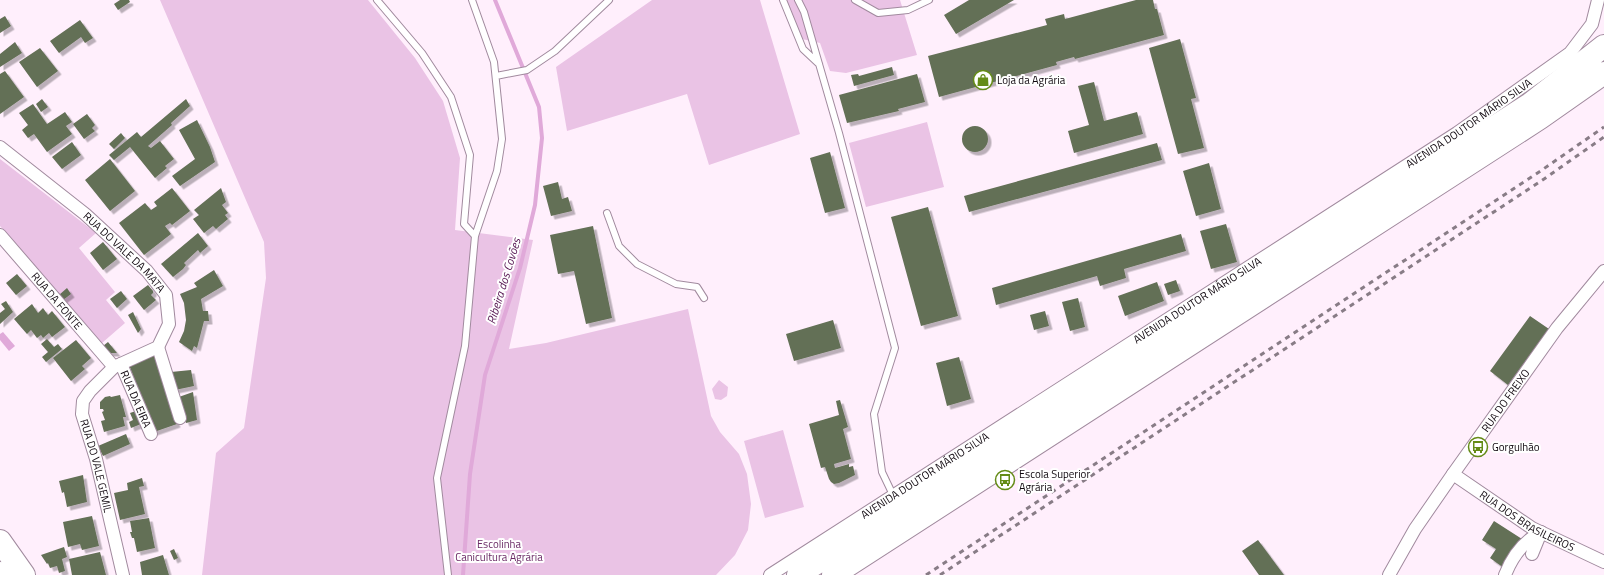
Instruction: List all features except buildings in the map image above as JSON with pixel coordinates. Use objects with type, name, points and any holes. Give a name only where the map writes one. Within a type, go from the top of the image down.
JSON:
[{"type":"highway","points":[[798,575],[1530,104],[1604,46]]},
{"type":"highway","points":[[833,575],[1540,118],[1604,73]]},
{"type":"highway","points":[[0,541],[24,575]]},
{"type":"street","name":"AVENIDA DOUTOR MÁRIO SILVA","points":[[770,575],[1450,137],[1570,54],[1592,24],[1598,0]]},
{"type":"street","name":"RUA DO VALE DA MATA","points":[[0,147],[85,214],[152,277],[166,295],[169,324],[158,347]]},
{"type":"street","name":"RUA DA FONTE","points":[[0,235],[117,365]]},
{"type":"street","name":"RUA DO FREIXO","points":[[1389,575],[1415,529],[1453,474],[1557,328],[1604,271]]},
{"type":"street","points":[[117,365],[158,347],[180,418]]},
{"type":"street","name":"RUA DA EIRA","points":[[117,365],[151,434]]},
{"type":"street","name":"RUA DO VALE GEMIL","points":[[117,365],[90,391],[83,402],[82,414],[96,459],[123,575]]},
{"type":"street","name":"RUA DOS BRASILEIROS","points":[[1453,474],[1532,528],[1604,562]]},
{"type":"street","points":[[1532,554],[1541,532]]},
{"type":"street","points":[[1505,575],[1520,548],[1541,532]]},
{"type":"lane","points":[[377,0],[422,53],[451,97],[470,156],[464,224],[475,236]]},
{"type":"lane","points":[[448,575],[436,478],[466,346],[475,236],[497,171],[502,139],[494,62],[472,0]]},
{"type":"lane","points":[[496,76],[527,70],[555,51],[609,0]]},
{"type":"lane","points":[[783,0],[803,49],[820,65]]},
{"type":"lane","points":[[798,0],[804,12],[820,65],[895,348],[874,414],[882,472],[893,495]]},
{"type":"lane","points":[[855,0],[878,13],[908,10],[929,0]]},
{"type":"lane","points":[[607,213],[619,246],[637,264],[676,284],[697,287],[704,298]]},
{"type":"green space","name":"Escolinha Canicultura Agrária","points":[[160,0],[368,0],[415,58],[443,101],[460,158],[455,230],[533,240],[509,349],[546,343],[688,309],[711,416],[720,432],[739,454],[747,474],[751,504],[748,530],[735,555],[716,575],[202,575],[216,453],[244,428],[266,278],[264,242]]},
{"type":"green space","points":[[652,0],[760,0],[800,134],[709,165],[687,94],[567,131],[556,67]]},
{"type":"green space","points":[[785,0],[900,0],[917,55],[846,73],[830,71],[820,43],[802,39]]},
{"type":"green space","points":[[927,122],[944,187],[866,207],[849,143]]},
{"type":"green space","points":[[0,159],[96,233],[79,248],[115,292],[106,300],[125,323],[102,343],[0,226]]},
{"type":"green space","points":[[719,380],[728,387],[727,396],[721,400],[715,399],[712,389]]},
{"type":"green space","points":[[783,430],[804,507],[765,518],[744,441]]},
{"type":"shaded area","points":[[3,332],[15,346],[9,351],[0,340],[0,334]]},
{"type":"waterway","name":"Ribeira dos Covões","points":[[463,575],[470,474],[485,375],[520,268],[535,205],[542,138],[539,107],[495,0]]},
{"type":"railway","points":[[926,575],[1539,172],[1604,127]]},
{"type":"railway","points":[[940,575],[1544,179],[1604,137]]},
{"type":"place","name":"Loja da Agrária","points":[[983,80]]},
{"type":"place","name":"Gorgulhão","points":[[1478,447]]},
{"type":"place","name":"Escola Superior Agrária","points":[[1005,480]]}]
